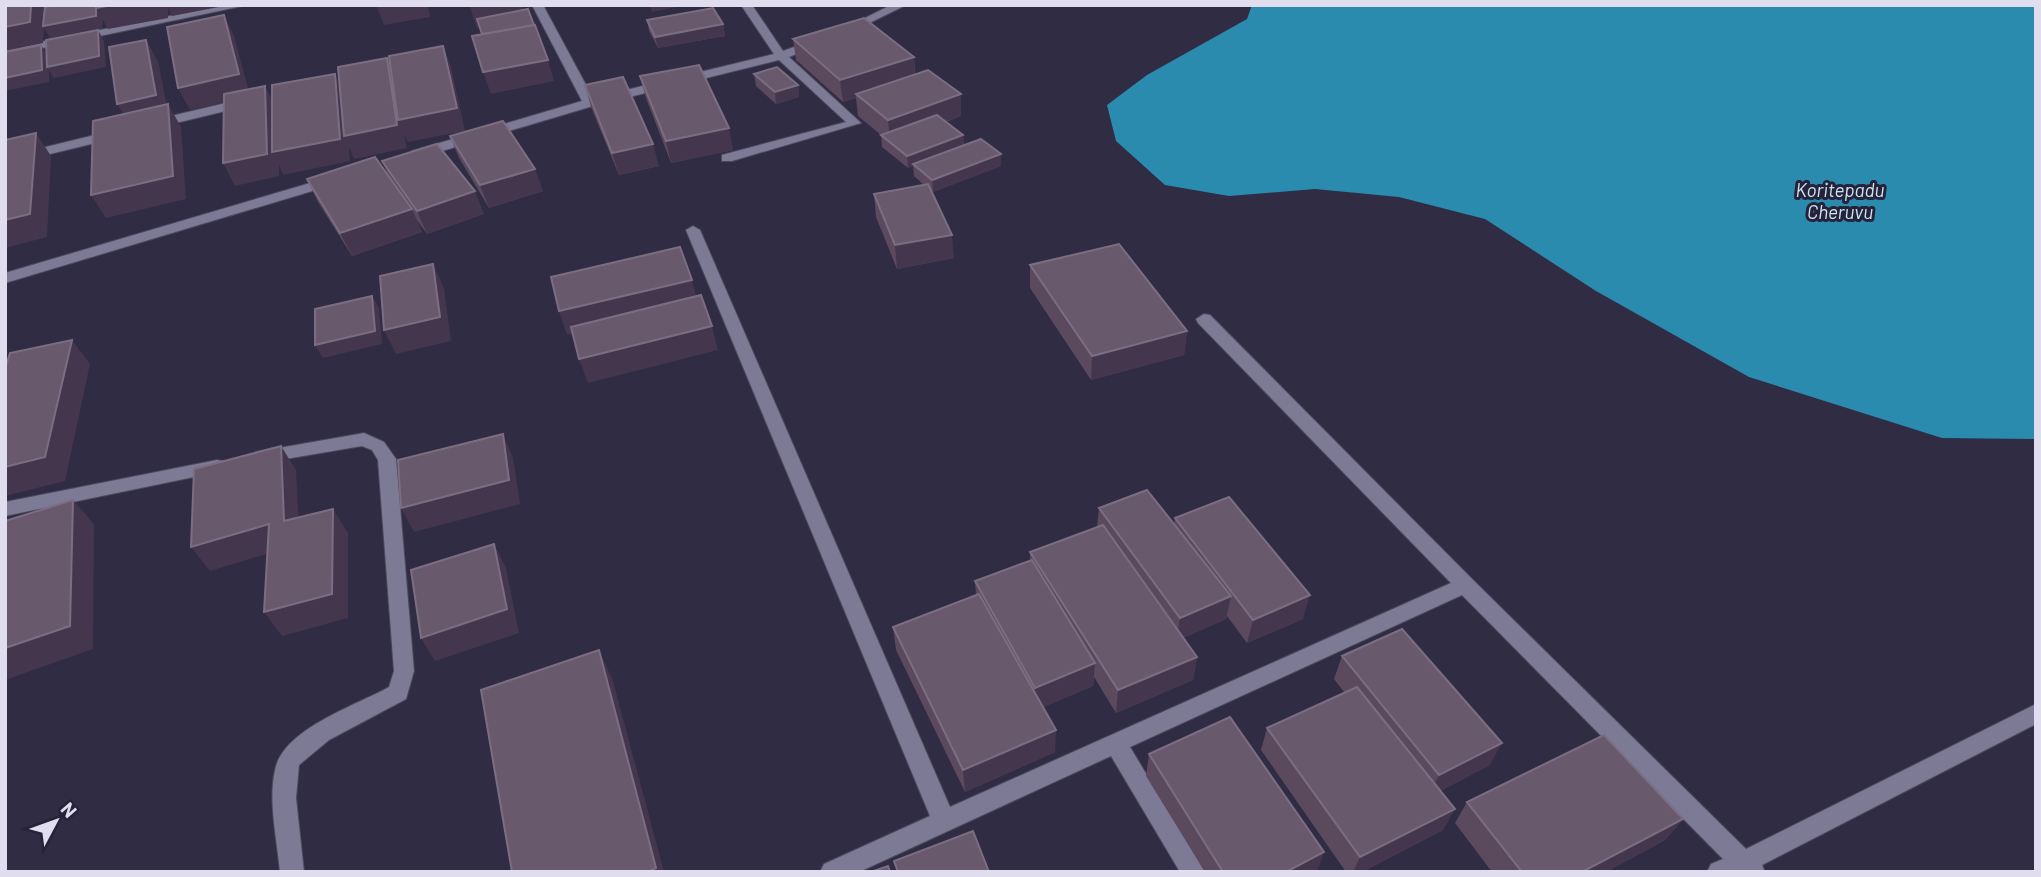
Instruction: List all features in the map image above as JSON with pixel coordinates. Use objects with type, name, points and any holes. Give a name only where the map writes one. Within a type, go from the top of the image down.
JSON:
[{"type":"street","points":[[5,52],[242,5]]},
{"type":"street","points":[[537,5],[589,103]]},
{"type":"street","points":[[727,158],[855,123],[781,56],[746,5]]},
{"type":"street","points":[[403,159],[589,103],[781,56],[901,5]]},
{"type":"street","points":[[5,161],[230,106]]},
{"type":"street","points":[[5,278],[350,175]]},
{"type":"street","points":[[693,230],[944,821]]},
{"type":"street","points":[[1204,319],[1465,585],[1749,867]]},
{"type":"street","points":[[5,509],[363,439],[378,446],[387,459],[404,671],[398,693],[305,742],[289,759],[284,779],[292,872]]},
{"type":"street","points":[[832,872],[1465,585]]},
{"type":"street","points":[[1719,872],[1749,867],[2036,713]]},
{"type":"street","points":[[1115,743],[1194,872]]},
{"type":"water","name":"Koritepadu Cheruvu","points":[[1252,5],[2036,5],[2036,439],[1942,438],[1749,377],[1596,291],[1485,219],[1399,197],[1315,189],[1229,196],[1165,185],[1116,141],[1107,105],[1147,75],[1247,19]]},
{"type":"building","points":[[5,5],[31,5],[30,22],[5,27]]},
{"type":"building","points":[[96,5],[96,16],[43,26],[45,7]]},
{"type":"building","points":[[713,8],[723,24],[655,37],[647,20]]},
{"type":"building","points":[[528,9],[534,25],[482,34],[477,19]]},
{"type":"building","points":[[224,15],[239,74],[178,88],[167,27]]},
{"type":"building","points":[[864,18],[914,57],[840,80],[793,39]]},
{"type":"building","points":[[535,25],[548,60],[483,72],[472,36]]},
{"type":"building","points":[[98,30],[99,56],[47,67],[46,40]]},
{"type":"building","points":[[146,40],[156,95],[117,104],[109,47]]},
{"type":"building","points":[[41,45],[42,70],[5,78],[5,52]]},
{"type":"building","points":[[443,46],[457,108],[398,120],[389,56]]},
{"type":"building","points":[[387,58],[397,125],[344,136],[338,67]]},
{"type":"building","points":[[699,65],[729,128],[666,141],[640,76]]},
{"type":"building","points":[[777,67],[798,85],[775,92],[754,74]]},
{"type":"building","points":[[928,70],[961,94],[888,120],[856,94]]},
{"type":"building","points":[[335,74],[340,139],[272,152],[272,85]]},
{"type":"building","points":[[623,77],[653,144],[612,153],[585,85]]},
{"type":"building","points":[[265,86],[267,154],[223,163],[224,94]]},
{"type":"building","points":[[168,104],[173,176],[91,195],[93,121]]},
{"type":"building","points":[[937,115],[963,135],[907,156],[881,135]]},
{"type":"building","points":[[503,121],[535,169],[480,185],[450,136]]},
{"type":"building","points":[[36,133],[30,214],[5,220],[5,140]]},
{"type":"building","points":[[981,139],[1001,154],[932,180],[913,164]]},
{"type":"building","points":[[437,144],[475,191],[417,211],[382,161]]},
{"type":"building","points":[[375,157],[412,209],[340,233],[307,179]]},
{"type":"building","points":[[928,184],[952,235],[895,245],[874,194]]},
{"type":"building","points":[[1119,244],[1187,331],[1092,356],[1030,265]]},
{"type":"building","points":[[680,247],[692,280],[559,311],[551,277]]},
{"type":"building","points":[[433,264],[440,317],[384,330],[380,276]]},
{"type":"building","points":[[701,295],[712,326],[579,359],[571,327]]},
{"type":"building","points":[[372,296],[375,331],[315,345],[315,309]]},
{"type":"building","points":[[72,340],[45,457],[5,467],[5,369],[10,353]]},
{"type":"building","points":[[503,434],[509,480],[401,508],[398,460]]},
{"type":"building","points":[[281,446],[284,521],[333,509],[332,594],[264,612],[269,524],[191,547],[194,469]]},
{"type":"building","points":[[1147,490],[1231,596],[1180,618],[1099,508]]},
{"type":"building","points":[[1229,497],[1310,595],[1253,620],[1175,518]]},
{"type":"building","points":[[73,500],[70,626],[5,648],[5,521]]},
{"type":"building","points":[[1103,525],[1197,657],[1118,690],[1030,552]]},
{"type":"building","points":[[494,544],[507,609],[421,638],[411,570]]},
{"type":"building","points":[[1032,560],[1095,663],[1035,688],[975,581]]},
{"type":"building","points":[[979,594],[1056,730],[963,770],[893,627]]},
{"type":"building","points":[[1402,629],[1502,743],[1439,775],[1342,656]]},
{"type":"building","points":[[599,650],[656,868],[647,872],[512,872],[481,690]]},
{"type":"building","points":[[1357,687],[1455,809],[1360,857],[1267,728]]},
{"type":"building","points":[[1230,717],[1324,852],[1286,872],[1223,872],[1149,754]]},
{"type":"building","points":[[1604,735],[1683,819],[1582,872],[1522,872],[1467,802]]},
{"type":"building","points":[[973,831],[989,872],[898,872],[894,861]]},
{"type":"building","points":[[888,866],[890,872],[871,872]]}]
